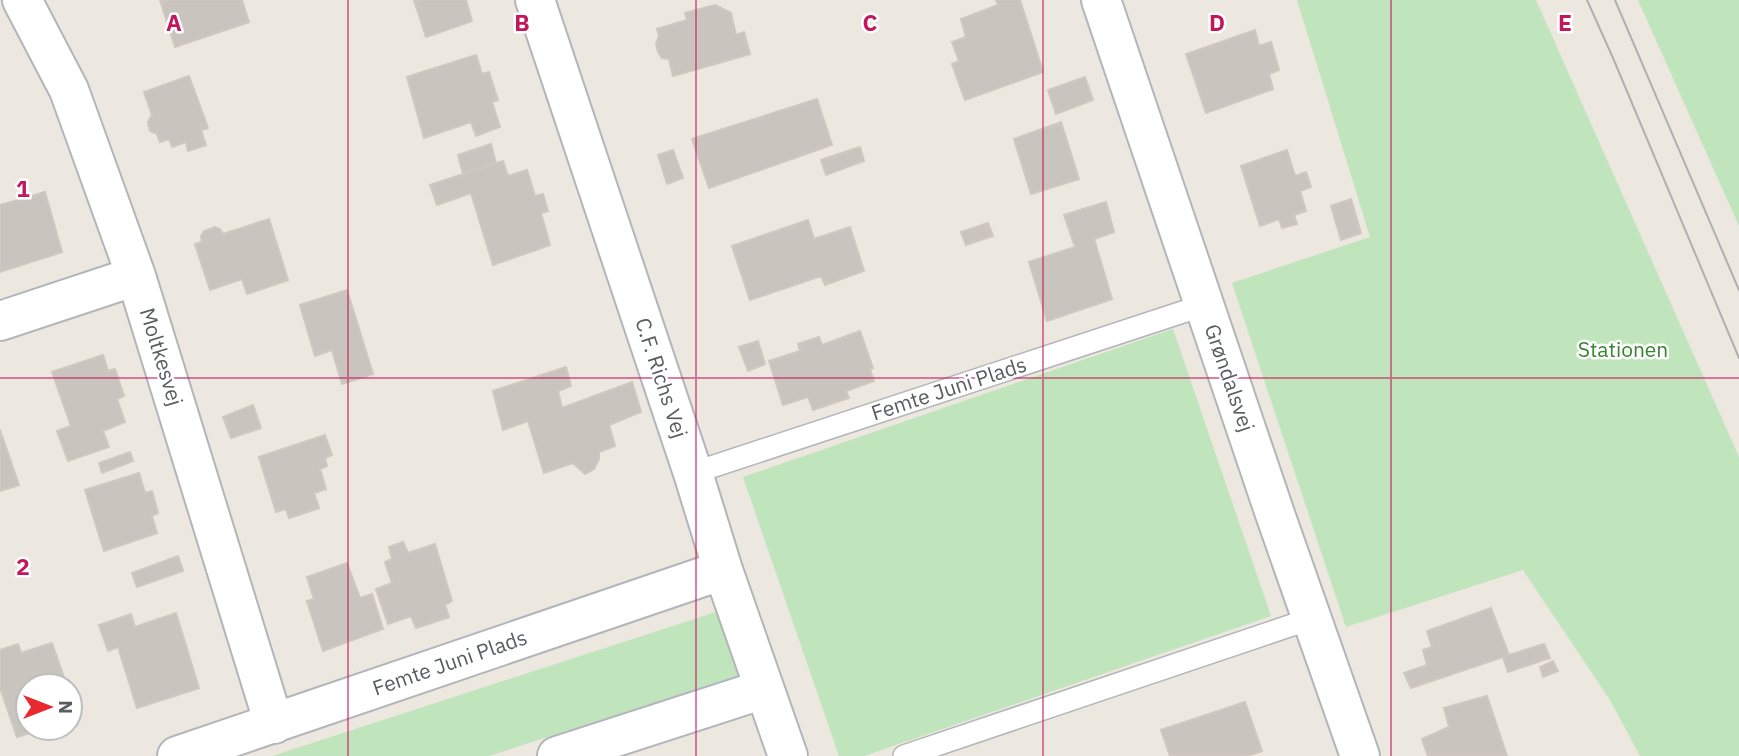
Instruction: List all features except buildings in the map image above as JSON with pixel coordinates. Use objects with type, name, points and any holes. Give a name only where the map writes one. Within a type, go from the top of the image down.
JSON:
[{"type":"street","name":"Moltkesvej","points":[[22,0],[69,90],[136,276],[274,724]]},
{"type":"street","name":"C.F. Richs Vej","points":[[535,0],[723,570],[788,756]]},
{"type":"street","name":"Grøndalsvej","points":[[1101,0],[1360,756]]},
{"type":"street","points":[[0,321],[136,276]]},
{"type":"street","name":"Femte Juni Plads","points":[[177,756],[723,570]]},
{"type":"street","points":[[556,756],[764,689]]},
{"type":"lane","name":"Femte Juni Plads","points":[[693,473],[1204,305]]},
{"type":"lane","points":[[904,756],[1312,618]]},
{"type":"green space","name":"Stationen","points":[[1297,0],[1536,0],[1739,457],[1739,756],[1640,756],[1610,700],[1523,570],[1346,627],[1232,283],[1370,237]]},
{"type":"green space","points":[[1638,0],[1739,0],[1739,226]]},
{"type":"green space","points":[[1173,329],[1271,616],[864,756],[839,756],[743,477]]},
{"type":"green space","points":[[719,611],[739,675],[489,756],[272,756]]},
{"type":"tram line","points":[[1587,0],[1739,358]]},
{"type":"tram line","points":[[1615,0],[1739,290]]}]
